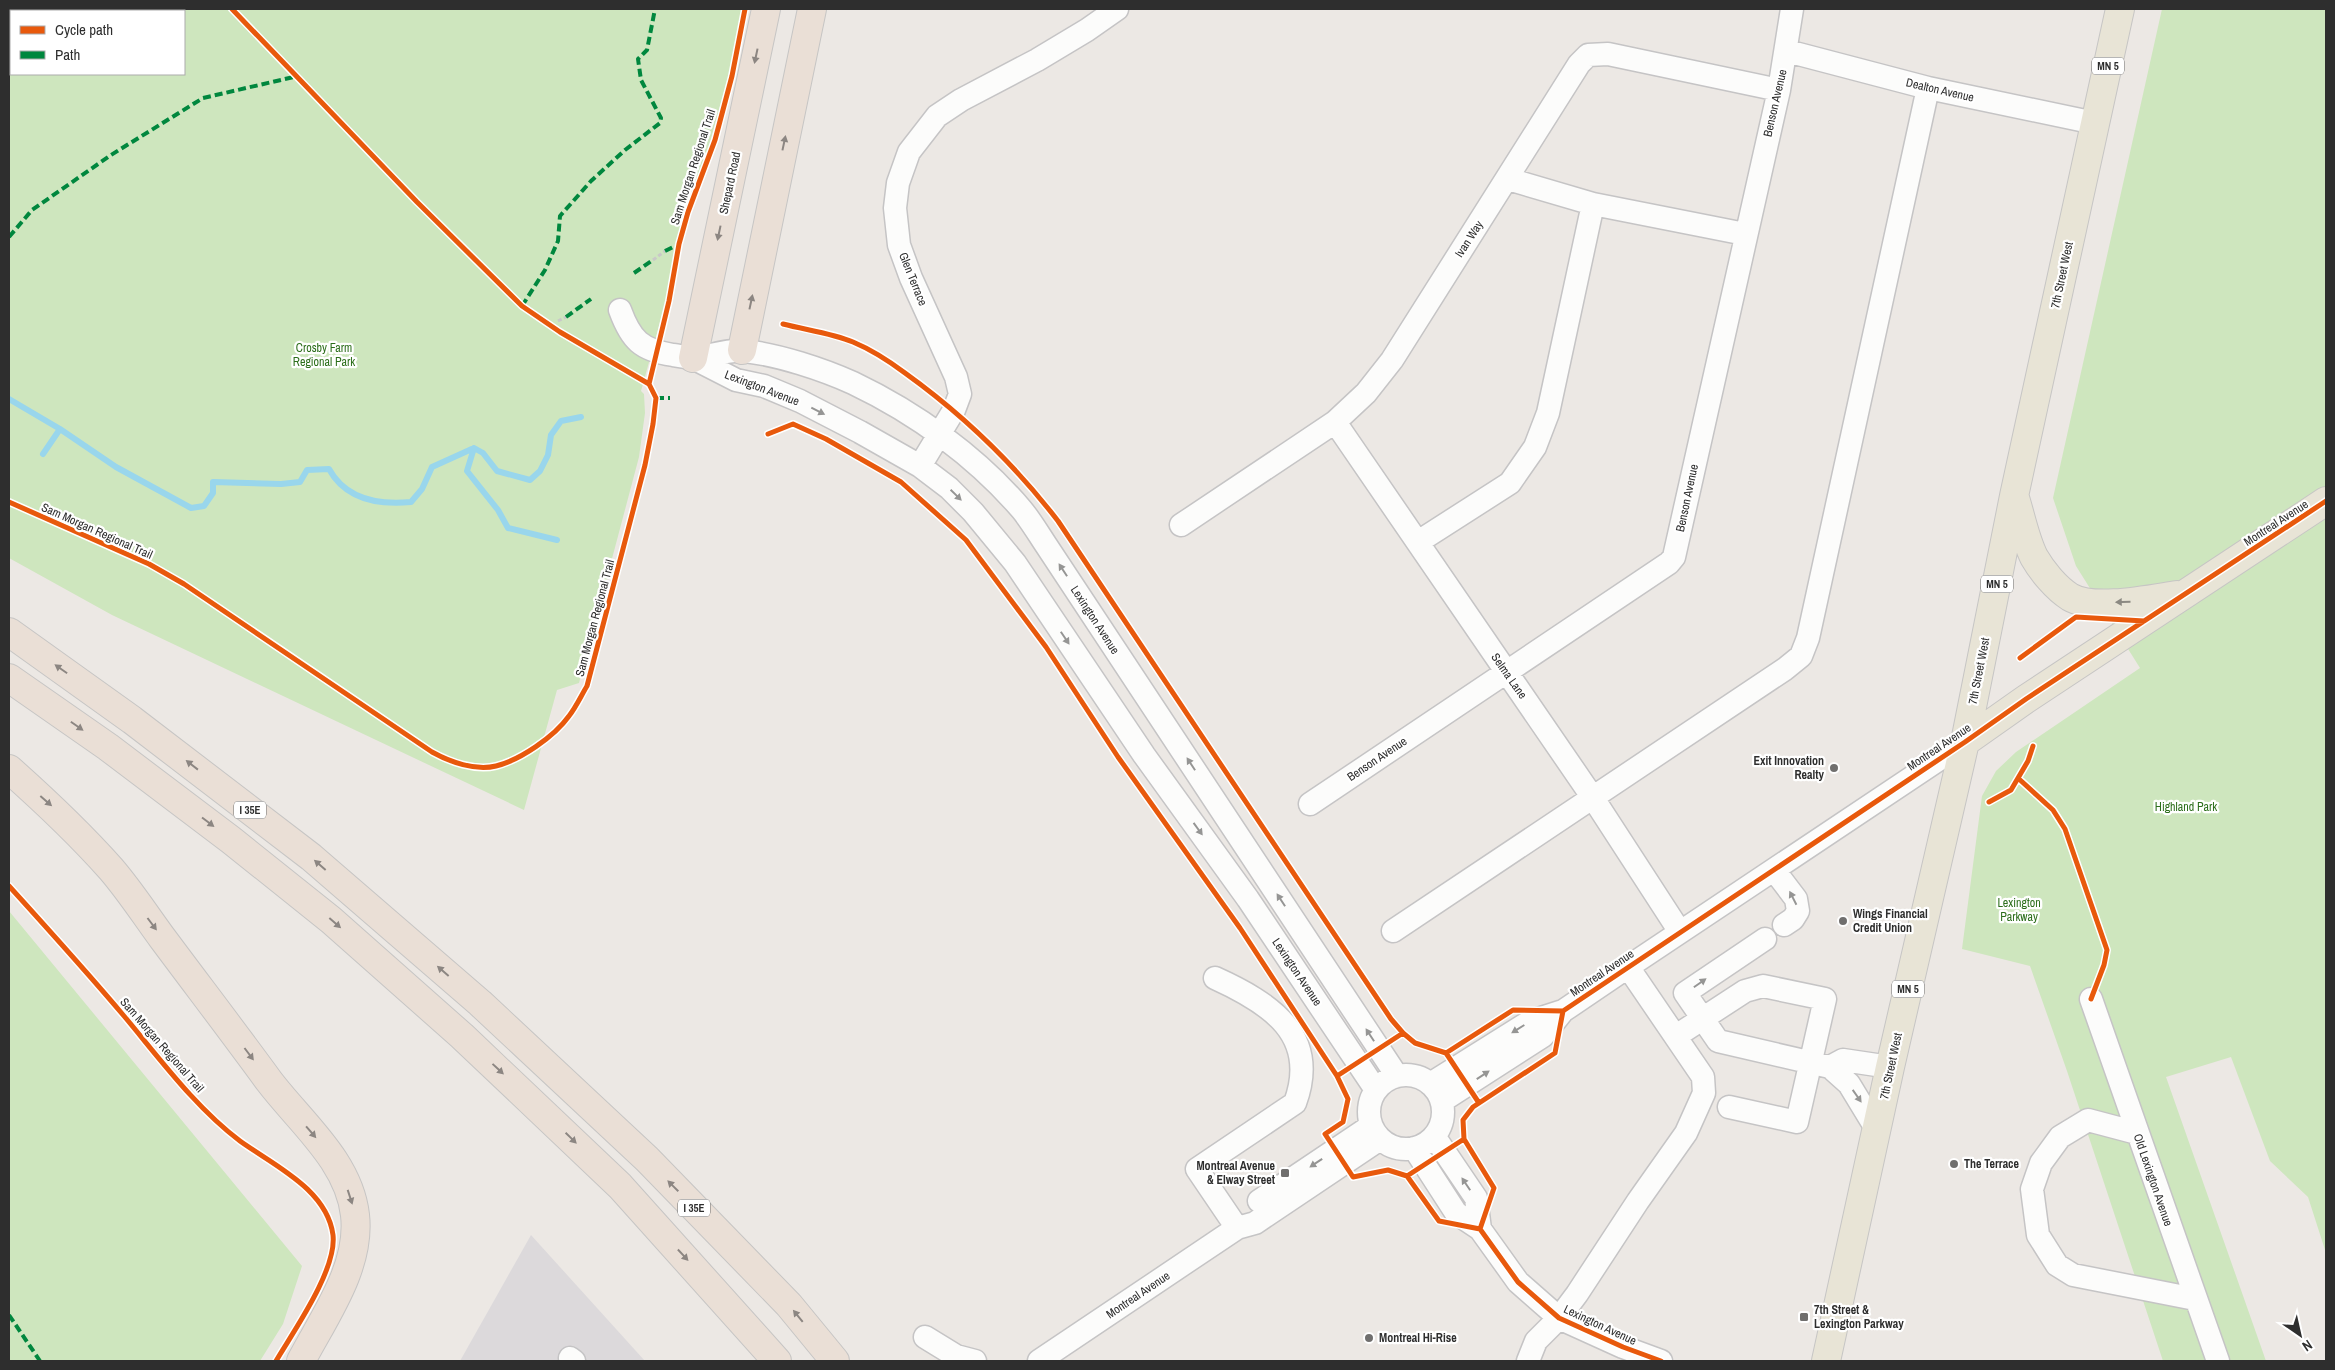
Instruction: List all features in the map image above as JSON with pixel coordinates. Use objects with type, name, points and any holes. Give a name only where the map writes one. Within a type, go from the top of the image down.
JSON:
[{"type":"highway","name":"Shepard Road","points":[[693,358],[766,9]]},
{"type":"highway","points":[[742,350],[812,9]]},
{"type":"highway","name":"I 35E","points":[[9,632],[132,720],[311,857],[480,1003],[646,1159],[789,1305],[833,1359]]},
{"type":"highway","name":"I 35E","points":[[9,678],[108,747],[231,840],[331,920],[462,1036],[536,1104],[620,1186],[776,1361]]},
{"type":"highway","points":[[9,769],[54,809],[112,870],[279,1094],[329,1153],[342,1175],[351,1196],[355,1213],[353,1254],[348,1271],[301,1361]]},
{"type":"main road","name":"7th Street West","points":[[1826,1361],[1890,1067],[1965,742],[2014,496],[2120,9]]},
{"type":"main road","points":[[2014,496],[2034,556],[2050,579],[2070,597],[2085,602],[2130,602],[2188,593]]},
{"type":"main road","name":"Montreal Avenue","points":[[1965,742],[2026,698],[2326,501]]},
{"type":"street","name":"Glen Terrace","points":[[920,466],[940,435],[960,394],[956,377],[911,278],[899,245],[896,208],[898,183],[909,152],[938,116],[961,100],[1037,60],[1087,30],[1117,9]]},
{"type":"street","name":"Benson Avenue","points":[[1310,804],[1669,564],[1674,557],[1745,234],[1779,90],[1787,51],[1792,9]]},
{"type":"street","name":"Dealton Avenue","points":[[1787,51],[1928,88],[2096,123]]},
{"type":"street","name":"Ivan Way","points":[[1181,525],[1335,422],[1366,393],[1392,360],[1579,64],[1588,55],[1608,54],[1779,90]]},
{"type":"street","points":[[1392,931],[1785,669],[1801,656],[1808,638],[1928,88]]},
{"type":"street","points":[[1508,179],[1592,204],[1745,234]]},
{"type":"street","points":[[1418,542],[1510,483],[1535,447],[1548,413],[1592,204]]},
{"type":"street","points":[[620,310],[627,329],[639,344],[658,352],[693,358]]},
{"type":"street","name":"Lexington Avenue","points":[[693,358],[742,350],[771,355],[852,383],[892,404],[940,435],[977,465],[1023,512],[1397,1076]]},
{"type":"street","name":"Lexington Avenue","points":[[693,358],[736,380],[764,386],[800,401],[920,466],[949,488],[973,512],[1014,563],[1144,755],[1248,899],[1376,1090]]},
{"type":"street","name":"Selma Lane","points":[[1335,422],[1593,798],[1680,932]]},
{"type":"street","name":"Montreal Avenue","points":[[1436,1093],[1529,1022],[1563,1011],[1965,742]]},
{"type":"street","points":[[1774,870],[1796,899],[1798,911],[1793,919],[1784,925]]},
{"type":"street","points":[[1764,939],[1685,993],[1718,1040],[1820,1064],[1849,1084],[1877,1130]]},
{"type":"street","points":[[1528,1361],[1536,1341],[1559,1318],[1686,1133],[1704,1092],[1703,1076],[1628,967]]},
{"type":"street","points":[[1215,978],[1248,992],[1277,1014],[1296,1041],[1303,1066],[1300,1089],[1295,1103],[1197,1169],[1237,1228]]},
{"type":"street","points":[[1676,1036],[1745,991],[1763,986],[1825,999],[1820,1064],[1797,1122],[1729,1107]]},
{"type":"street","name":"Old Lexington Avenue","points":[[2090,999],[2218,1361]]},
{"type":"street","points":[[1820,1064],[1843,1060],[1890,1067]]},
{"type":"street","points":[[1397,1076],[1416,1076],[1436,1093],[1443,1114],[1440,1126],[1434,1136],[1425,1144],[1414,1148],[1402,1149],[1390,1146],[1376,1133],[1368,1107],[1380,1085],[1397,1076]]},
{"type":"street","points":[[2137,1133],[2088,1120],[2060,1137],[2041,1163],[2032,1190],[2038,1235],[2057,1265],[2073,1275],[2195,1299]]},
{"type":"street","name":"Montreal Avenue","points":[[1039,1361],[1237,1228],[1255,1223],[1376,1133]]},
{"type":"street","name":"Lexington Avenue","points":[[1434,1136],[1476,1198],[1480,1229]]},
{"type":"street","name":"Lexington Avenue","points":[[1414,1148],[1456,1214],[1480,1229],[1518,1282],[1559,1318],[1623,1347],[1660,1361]]},
{"type":"street","points":[[925,1337],[956,1356],[975,1361]]},
{"type":"path","points":[[653,260],[665,251]]},
{"type":"path","points":[[558,321],[566,317]]},
{"type":"shaded area","points":[[531,1235],[645,1361],[460,1361]]},
{"type":"green space","name":"Crosby Farm Regional Park","points":[[9,9],[747,9],[641,391],[644,394],[645,413],[639,457],[579,683],[557,690],[524,810],[112,615],[9,558]]},
{"type":"green space","name":"Highland Park","points":[[2162,9],[2326,9],[2326,1253],[2308,1197],[2270,1161],[2231,1057],[2166,1077],[2266,1361],[2163,1361],[2067,1071],[2030,966],[1962,949],[1982,796],[1996,771],[2016,752],[2140,668],[2076,566],[2053,498]]},
{"type":"green space","points":[[9,911],[302,1266],[283,1324],[260,1361],[9,1361]]},
{"type":"waterway","points":[[9,399],[60,429],[116,467],[191,508],[204,506],[213,493],[213,482],[281,484],[300,482],[307,470],[329,469],[336,479],[354,494],[376,501],[411,502],[422,489],[432,467],[474,448],[483,453],[497,471],[530,480],[540,471],[548,455],[551,435],[561,421],[581,417]]},
{"type":"waterway","points":[[43,454],[60,429]]},
{"type":"waterway","points":[[474,448],[467,471],[498,510],[508,528],[557,540]]},
{"type":"marked path","points":[[522,306],[545,270],[558,241],[560,216],[591,181],[625,150],[660,123],[661,118],[641,80],[638,59],[647,50],[655,9]]},
{"type":"marked path","points":[[9,237],[32,210],[111,155],[203,98],[298,76]]},
{"type":"marked path","points":[[665,251],[679,244]]},
{"type":"marked path","points":[[634,273],[653,260]]},
{"type":"marked path","points":[[566,317],[591,299]]},
{"type":"marked path","points":[[656,398],[670,398]]},
{"type":"marked path","points":[[9,1315],[40,1361]]},
{"type":"cycle path","points":[[232,9],[417,202],[522,306],[560,332],[649,384]]},
{"type":"cycle path","name":"Sam Morgan Regional Trail","points":[[9,502],[149,564],[184,584],[439,756],[463,765],[488,767],[515,759],[536,747],[563,724],[587,686],[645,465],[656,398],[649,384],[669,301],[679,244],[688,212],[715,140],[732,76],[745,9]]},
{"type":"cycle path","points":[[783,324],[845,339],[887,360],[967,423],[1024,480],[1058,521],[1391,1019],[1415,1043],[1446,1053],[1479,1103]]},
{"type":"cycle path","points":[[768,434],[793,424],[826,439],[901,482],[966,540],[1046,647],[1118,757],[1240,928],[1337,1076],[1348,1099],[1343,1122],[1325,1134],[1353,1177],[1388,1170],[1407,1176],[1439,1221],[1480,1229]]},
{"type":"cycle path","points":[[1563,1011],[1965,742],[2026,699],[2326,501]]},
{"type":"cycle path","points":[[2020,658],[2076,617],[2144,621]]},
{"type":"cycle path","points":[[1989,802],[2011,790],[2028,761],[2033,746]]},
{"type":"cycle path","points":[[2019,779],[2053,810],[2065,829],[2107,950],[2104,965],[2091,999]]},
{"type":"cycle path","name":"Sam Morgan Regional Trail","points":[[9,886],[96,983],[208,1114],[240,1141],[297,1180],[321,1204],[329,1219],[333,1235],[328,1265],[303,1318],[276,1361]]},
{"type":"cycle path","points":[[1446,1053],[1513,1010],[1563,1011]]},
{"type":"cycle path","points":[[1480,1229],[1494,1188],[1464,1139],[1463,1120],[1473,1107],[1555,1053],[1563,1011]]},
{"type":"cycle path","points":[[1337,1076],[1403,1033]]},
{"type":"cycle path","points":[[1407,1176],[1464,1139]]},
{"type":"cycle path","points":[[1480,1229],[1518,1282],[1559,1318],[1623,1347],[1661,1361]]},
{"type":"place","name":"Exit Innovation Realty","points":[[1834,768]]},
{"type":"place","name":"Wings Financial Credit Union","points":[[1843,921]]},
{"type":"place","name":"The Terrace","points":[[1954,1164]]},
{"type":"place","name":"Montreal Avenue & Elway Street","points":[[1285,1173]]},
{"type":"place","name":"7th Street & Lexington Parkway","points":[[1804,1317]]},
{"type":"place","name":"Montreal Hi-Rise","points":[[1369,1338]]},
{"type":"park label","name":"Lexington Parkway","points":[[2019,910]]}]
